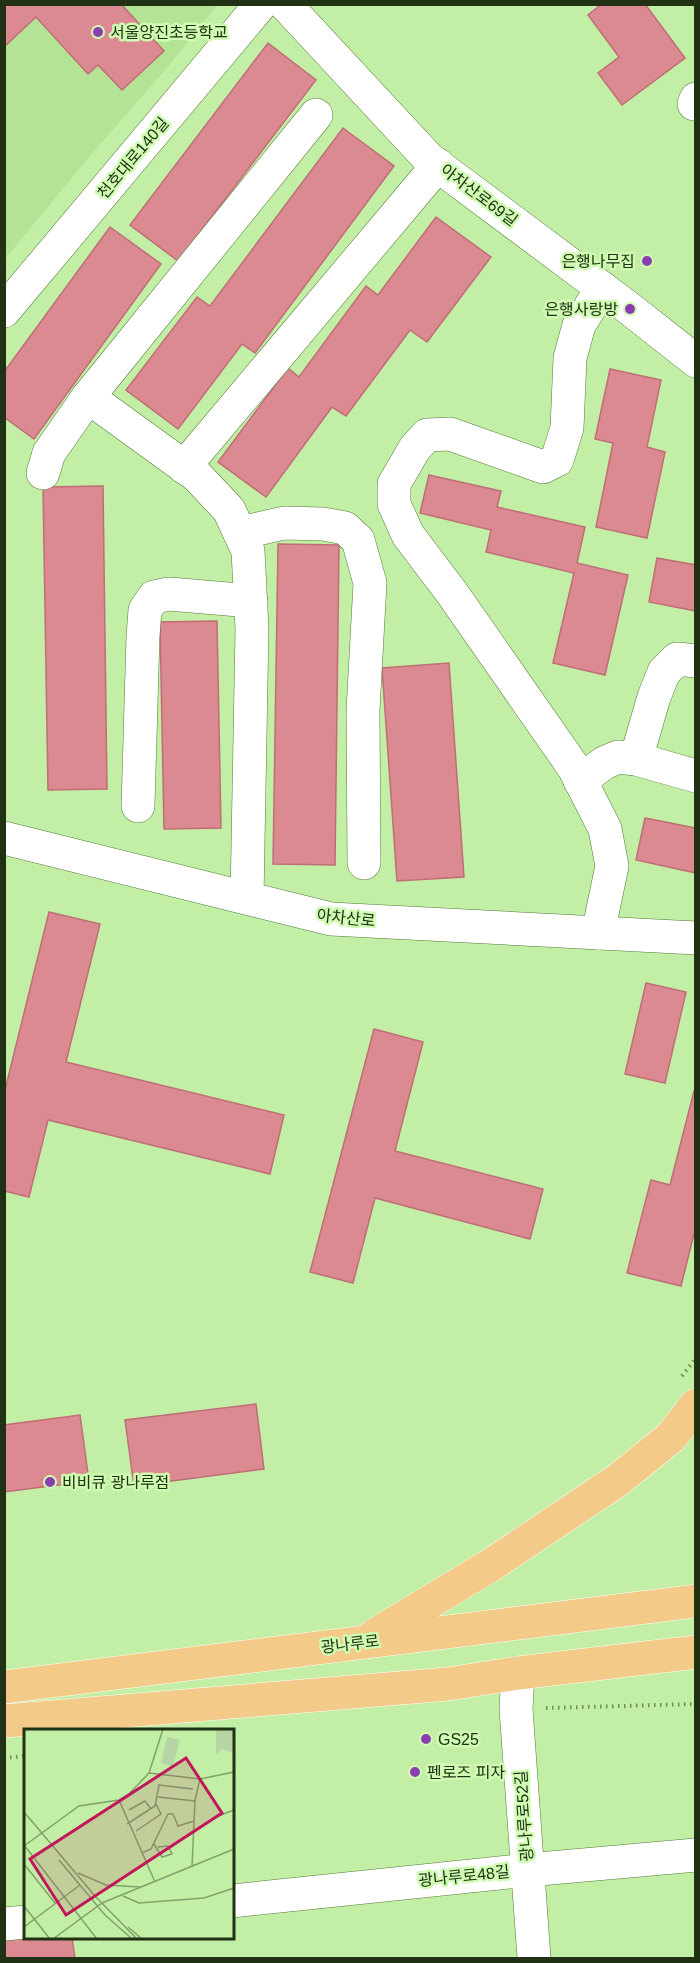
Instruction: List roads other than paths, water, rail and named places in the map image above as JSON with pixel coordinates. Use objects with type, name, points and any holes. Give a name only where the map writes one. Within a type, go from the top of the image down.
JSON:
[{"type":"main road","points":[[363,1642],[491,1565],[591,1499],[671,1437],[696,1405]]},
{"type":"main road","name":"광나루로","points":[[4,1687],[696,1601]]},
{"type":"main road","points":[[4,1721],[448,1684],[518,1673],[696,1652]]},
{"type":"street","name":"천호대로140길","points":[[4,311],[261,4]]},
{"type":"street","name":"아차산로69길","points":[[285,4],[429,159],[696,361]]},
{"type":"street","points":[[44,472],[49,453],[88,397],[316,115]]},
{"type":"street","points":[[184,467],[438,165]]},
{"type":"street","points":[[598,933],[612,866],[605,829],[574,768],[452,592],[408,535],[394,504],[394,484],[415,448],[428,435],[450,434],[543,467],[556,460],[567,428],[570,358],[579,325],[602,288]]},
{"type":"street","points":[[88,397],[196,476],[229,510],[248,551],[250,601],[247,898]]},
{"type":"street","points":[[240,533],[284,523],[322,524],[345,528],[358,540],[370,583],[363,710],[363,863]]},
{"type":"street","points":[[138,806],[145,610],[154,597],[169,594],[250,601]]},
{"type":"street","points":[[636,759],[654,697],[664,672],[676,659],[696,661]]},
{"type":"street","points":[[580,781],[604,763],[618,757],[636,759],[696,777]]},
{"type":"street","name":"아차산로","points":[[4,838],[331,919],[696,938]]},
{"type":"street","name":"광나루로52길","points":[[518,1673],[516,1709],[534,1959]]},
{"type":"street","name":"광나루로48길","points":[[234,1901],[528,1869],[696,1855]]},
{"type":"street","points":[[4,1924],[24,1922]]},
{"type":"place","name":"서울양진초등학교","points":[[98,32]]},
{"type":"place","name":"은행나무집","points":[[647,261]]},
{"type":"place","name":"은행사랑방","points":[[630,309]]},
{"type":"place","name":"비비큐 광나루점","points":[[50,1482]]},
{"type":"place","name":"GS25","points":[[426,1739]]},
{"type":"place","name":"펜로즈 피자","points":[[415,1772]]}]
